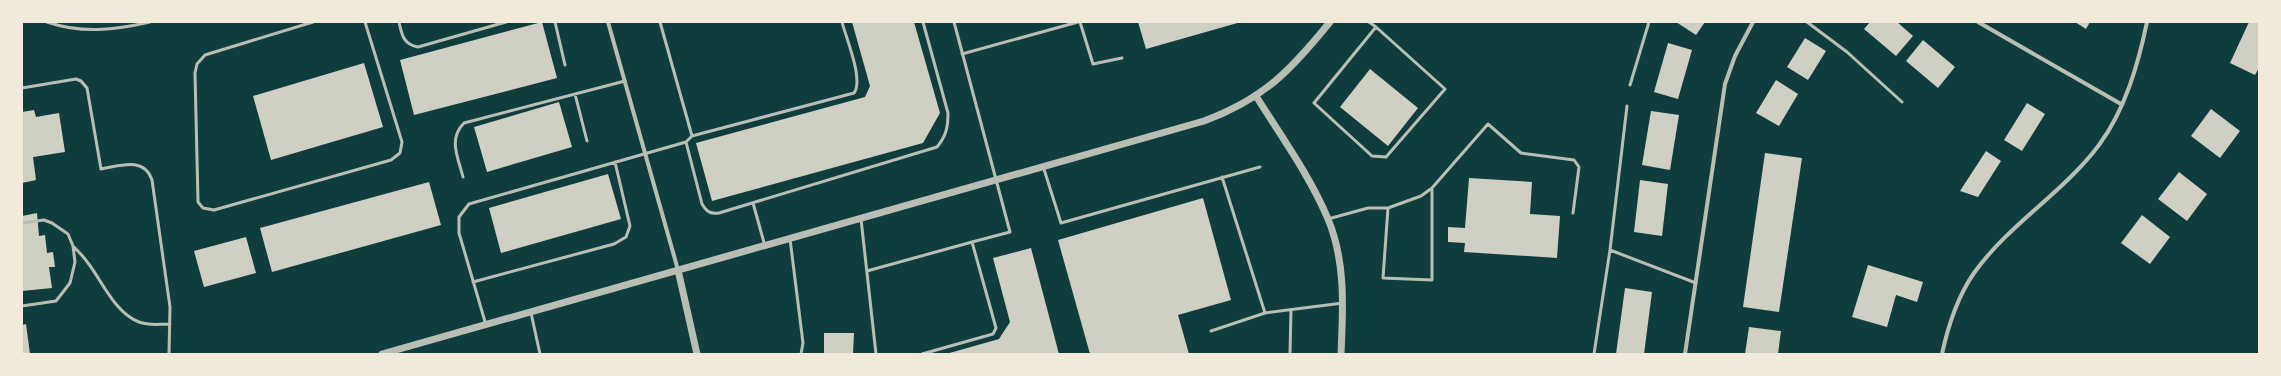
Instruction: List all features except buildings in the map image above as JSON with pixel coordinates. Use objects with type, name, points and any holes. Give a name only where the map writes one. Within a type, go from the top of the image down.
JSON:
[{"type":"street","points":[[608,22],[678,270],[697,354]]},
{"type":"street","points":[[382,354],[1204,121],[1234,109],[1256,96],[1295,64],[1330,22]]},
{"type":"street","points":[[1685,354],[1725,84],[1735,56],[1753,22]]},
{"type":"street","points":[[1978,22],[2121,104]]},
{"type":"street","points":[[1942,354],[1955,312],[1973,274],[2007,236],[2092,153],[2107,132],[2136,68],[2147,22]]},
{"type":"street","points":[[1256,96],[1304,173],[1328,219],[1339,258],[1343,303],[1341,354]]},
{"type":"lane","points":[[47,22],[78,29],[107,30],[150,22]]},
{"type":"lane","points":[[313,22],[206,55],[197,64],[195,73],[198,202],[203,208],[214,210],[391,160],[400,153],[402,142],[365,22]]},
{"type":"lane","points":[[399,22],[404,40],[410,46],[418,47],[506,22]]},
{"type":"lane","points":[[554,22],[565,65]]},
{"type":"lane","points":[[660,22],[692,136]]},
{"type":"lane","points":[[486,325],[459,233],[460,217],[469,204],[686,142],[692,136],[854,92],[858,79],[842,22]]},
{"type":"lane","points":[[686,142],[702,204],[706,211],[711,214],[753,203],[937,147],[945,138],[948,127],[948,113],[923,22]]},
{"type":"lane","points":[[867,271],[1010,232],[954,22]]},
{"type":"lane","points":[[962,54],[1079,22],[1094,64],[1122,58]]},
{"type":"lane","points":[[1369,22],[1376,27],[1445,90],[1386,157],[1372,156],[1314,103],[1376,27]]},
{"type":"lane","points":[[1630,85],[1649,22]]},
{"type":"lane","points":[[1807,22],[1847,52],[1902,102]]},
{"type":"lane","points":[[22,88],[76,79],[81,81],[86,88],[101,169],[135,164],[143,167],[150,173],[169,300],[169,354]]},
{"type":"lane","points":[[463,177],[454,138],[456,130],[464,123],[624,81]]},
{"type":"lane","points":[[575,94],[587,141]]},
{"type":"lane","points":[[1594,354],[1610,250],[1627,106]]},
{"type":"lane","points":[[1328,219],[1368,208],[1388,208],[1420,196],[1432,188],[1488,124],[1521,153],[1574,160],[1579,167],[1573,213]]},
{"type":"lane","points":[[473,282],[614,244],[626,237],[630,226],[615,162]]},
{"type":"lane","points":[[1043,166],[1061,223],[1260,167]]},
{"type":"lane","points":[[1222,177],[1265,314]]},
{"type":"lane","points":[[1388,208],[1383,278],[1432,280],[1432,188]]},
{"type":"lane","points":[[753,203],[765,246]]},
{"type":"lane","points":[[861,219],[876,354]]},
{"type":"lane","points":[[22,223],[44,220],[52,223],[68,234],[73,246],[75,262],[70,283],[56,301],[22,306]]},
{"type":"lane","points":[[790,239],[803,343],[800,354]]},
{"type":"lane","points":[[922,354],[993,334],[996,328],[972,242]]},
{"type":"lane","points":[[73,246],[88,263],[102,287],[127,315],[139,322],[152,325],[170,324]]},
{"type":"lane","points":[[1610,250],[1696,283]]},
{"type":"lane","points":[[1212,331],[1265,314],[1343,303]]},
{"type":"lane","points":[[1290,354],[1291,310]]},
{"type":"lane","points":[[530,312],[540,354]]}]
